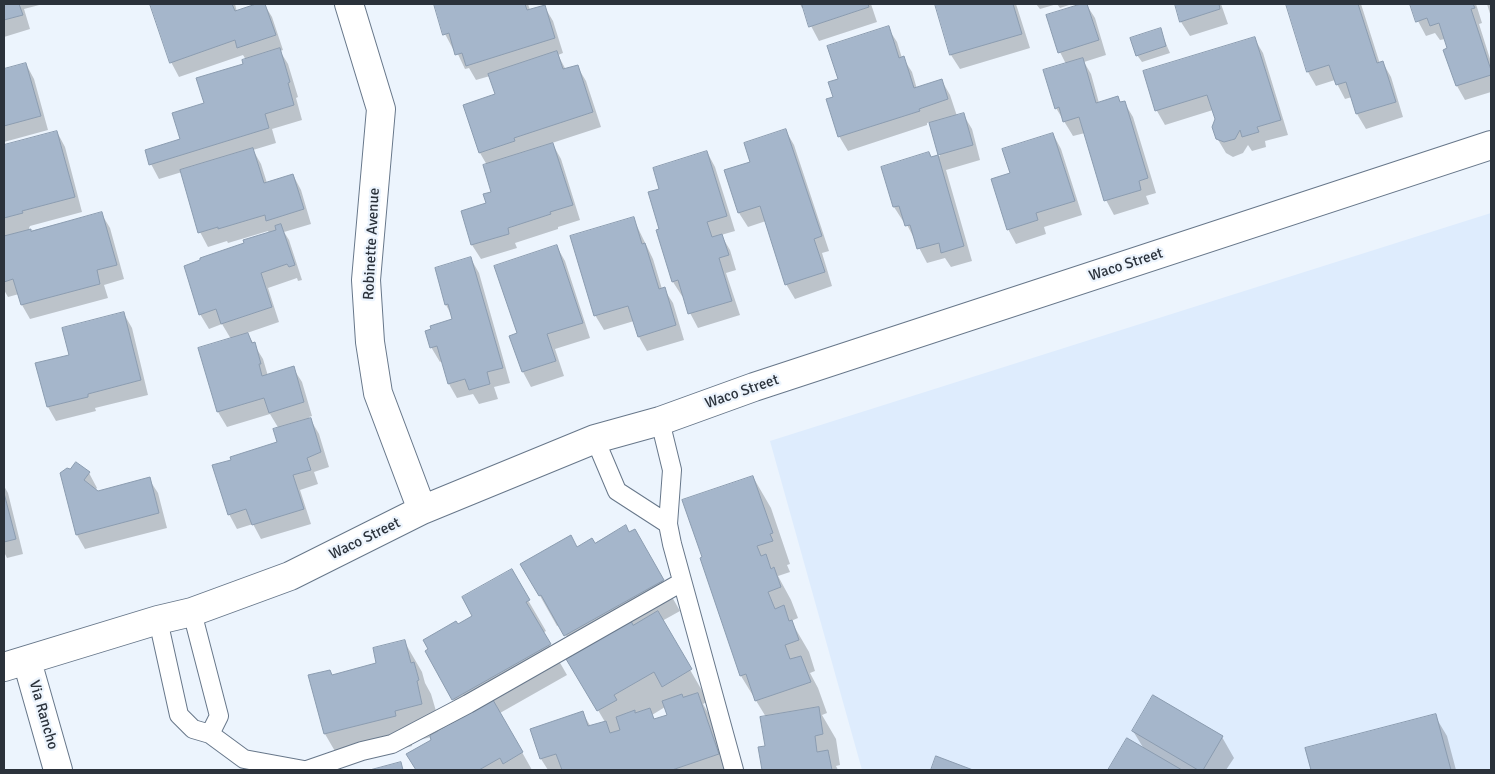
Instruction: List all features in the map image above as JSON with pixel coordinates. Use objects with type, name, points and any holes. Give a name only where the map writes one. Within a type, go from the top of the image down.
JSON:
[{"type":"street","name":"Robinette Avenue","points":[[349,4],[381,109],[366,280],[370,342],[378,393],[422,510]]},
{"type":"street","name":"Waco Street","points":[[16,664],[158,620],[192,612],[290,576],[422,510],[595,439],[660,421],[764,384],[1491,145]]},
{"type":"street","name":"Via Rancho","points":[[16,664],[58,770]]},
{"type":"lane","points":[[660,421],[672,470],[668,524],[682,582],[734,770]]},
{"type":"lane","points":[[595,439],[616,491],[668,524]]},
{"type":"lane","points":[[158,620],[179,715],[194,729],[210,734],[244,760],[306,770],[362,751],[392,744],[468,704],[682,582]]},
{"type":"lane","points":[[192,612],[220,716],[210,734]]},
{"type":"shaded area","points":[[1491,213],[1491,770],[862,770],[770,441]]},
{"type":"building","points":[[4,4],[19,4],[23,15],[4,20]]},
{"type":"building","points":[[150,4],[232,4],[235,11],[256,4],[265,4],[276,35],[237,48],[235,40],[170,63]]},
{"type":"building","points":[[434,4],[525,4],[527,10],[545,5],[555,38],[466,66],[462,53],[455,55],[449,33],[443,35]]},
{"type":"building","points":[[802,4],[868,4],[869,7],[809,27]]},
{"type":"building","points":[[935,4],[1013,4],[1022,34],[950,55]]},
{"type":"building","points":[[1081,4],[1087,4],[1099,40],[1058,53],[1046,15]]},
{"type":"building","points":[[1175,4],[1219,4],[1220,9],[1180,22]]},
{"type":"building","points":[[1286,4],[1358,4],[1377,63],[1383,61],[1396,102],[1356,114],[1346,82],[1336,85],[1329,65],[1307,72]]},
{"type":"building","points":[[1410,4],[1473,4],[1475,8],[1471,9],[1491,75],[1456,86],[1443,50],[1447,48],[1439,23],[1430,26],[1427,18],[1416,22]]},
{"type":"building","points":[[889,26],[899,58],[904,56],[914,88],[942,79],[948,99],[919,109],[920,111],[838,137],[826,99],[833,97],[828,82],[838,79],[827,46]]},
{"type":"building","points":[[1161,28],[1166,46],[1136,56],[1130,38]]},
{"type":"building","points":[[1255,37],[1281,120],[1257,127],[1259,132],[1242,137],[1240,130],[1235,139],[1224,142],[1216,139],[1212,127],[1215,119],[1207,95],[1155,111],[1143,71]]},
{"type":"building","points":[[280,48],[290,82],[288,83],[294,105],[265,114],[269,128],[149,165],[145,150],[180,139],[172,113],[204,103],[196,78],[243,64],[242,60]]},
{"type":"building","points":[[557,51],[563,69],[578,65],[593,112],[514,138],[515,141],[479,153],[463,105],[495,94],[488,74]]},
{"type":"building","points":[[1083,58],[1096,103],[1118,96],[1120,102],[1125,101],[1148,178],[1139,181],[1141,190],[1104,201],[1079,117],[1063,122],[1059,107],[1055,109],[1043,70]]},
{"type":"building","points":[[26,63],[41,116],[4,126],[4,69]]},
{"type":"building","points":[[964,113],[973,145],[938,155],[929,123]]},
{"type":"building","points":[[786,129],[822,236],[814,239],[825,272],[785,285],[760,206],[738,213],[724,170],[750,162],[744,143]]},
{"type":"building","points":[[57,131],[75,197],[22,211],[23,213],[4,218],[4,145]]},
{"type":"building","points":[[1053,133],[1075,201],[1036,213],[1038,220],[1007,230],[991,179],[1010,173],[1002,149]]},
{"type":"building","points":[[553,143],[573,205],[508,228],[509,234],[471,245],[461,211],[486,203],[483,194],[491,192],[483,165]]},
{"type":"building","points":[[253,148],[264,183],[293,174],[304,209],[266,221],[265,215],[198,233],[180,170]]},
{"type":"building","points":[[707,151],[727,216],[707,222],[712,237],[722,234],[729,255],[719,258],[732,301],[688,314],[678,280],[672,282],[656,230],[659,229],[648,192],[659,189],[653,168]]},
{"type":"building","points":[[929,152],[931,157],[938,155],[964,246],[941,253],[939,243],[917,249],[910,225],[905,226],[899,206],[893,207],[881,167]]},
{"type":"building","points":[[102,212],[117,265],[97,270],[100,284],[21,305],[13,279],[4,282],[4,236],[31,229],[31,231]]},
{"type":"building","points":[[634,217],[642,244],[645,243],[659,289],[665,287],[676,325],[638,337],[628,306],[594,316],[570,236]]},
{"type":"building","points":[[281,224],[295,265],[289,267],[287,264],[261,273],[272,307],[221,324],[216,309],[199,315],[184,266],[200,260],[200,258],[244,243],[243,240],[276,230],[275,226]]},
{"type":"building","points":[[557,245],[583,323],[547,334],[556,361],[522,372],[509,336],[517,333],[494,266]]},
{"type":"building","points":[[471,257],[503,368],[487,372],[490,384],[469,390],[465,379],[448,384],[437,346],[430,348],[425,331],[431,329],[430,326],[452,319],[448,304],[445,305],[435,268]]},
{"type":"building","points":[[124,312],[141,380],[88,394],[88,397],[47,407],[35,363],[69,355],[62,328]]},
{"type":"building","points":[[248,333],[252,343],[255,342],[262,376],[294,366],[304,402],[269,413],[264,398],[217,412],[198,348]]},
{"type":"building","points":[[311,418],[321,452],[307,458],[311,470],[293,475],[304,509],[252,525],[246,509],[228,515],[212,465],[231,460],[230,457],[277,442],[273,429]]},
{"type":"building","points":[[76,462],[90,472],[84,480],[98,491],[150,477],[159,513],[76,535],[60,473],[67,468],[70,469]]},
{"type":"building","points":[[753,476],[773,533],[770,534],[773,541],[757,546],[761,556],[766,554],[771,569],[774,567],[781,587],[768,592],[775,609],[784,605],[789,621],[792,620],[799,640],[785,645],[790,659],[801,656],[811,682],[755,701],[746,674],[740,676],[682,500]]},
{"type":"building","points":[[4,493],[16,539],[4,542]]},
{"type":"building","points":[[626,525],[629,532],[635,529],[664,580],[564,636],[541,595],[539,596],[520,564],[571,535],[577,547],[592,538],[595,543]]},
{"type":"building","points":[[512,569],[530,600],[526,602],[551,644],[452,700],[425,651],[428,649],[423,640],[456,621],[458,624],[472,616],[462,597]]},
{"type":"building","points":[[658,611],[692,669],[662,687],[654,672],[614,695],[617,700],[597,711],[566,659],[631,621],[633,625]]},
{"type":"building","points":[[405,640],[411,663],[414,662],[419,680],[417,681],[422,704],[395,711],[396,716],[324,734],[308,675],[330,670],[332,675],[376,663],[373,648]]},
{"type":"building","points":[[698,693],[719,754],[672,770],[562,770],[556,754],[540,759],[530,729],[583,711],[588,726],[606,721],[610,733],[620,730],[616,717],[635,710],[635,713],[650,708],[654,719],[667,715],[662,701],[682,694],[683,697]]},
{"type":"building","points":[[1153,695],[1223,736],[1203,770],[1198,770],[1132,731]]},
{"type":"building","points":[[493,700],[523,752],[503,764],[500,758],[479,770],[416,770],[406,754],[431,740],[430,736]]},
{"type":"building","points":[[819,707],[823,734],[815,736],[817,752],[828,750],[832,770],[762,770],[758,747],[765,746],[760,717]]},
{"type":"building","points":[[1436,714],[1451,770],[1311,770],[1305,748]]},
{"type":"building","points":[[1127,738],[1182,770],[1108,770]]},
{"type":"building","points":[[936,756],[973,770],[931,770]]},
{"type":"building","points":[[401,762],[403,770],[370,770]]}]
